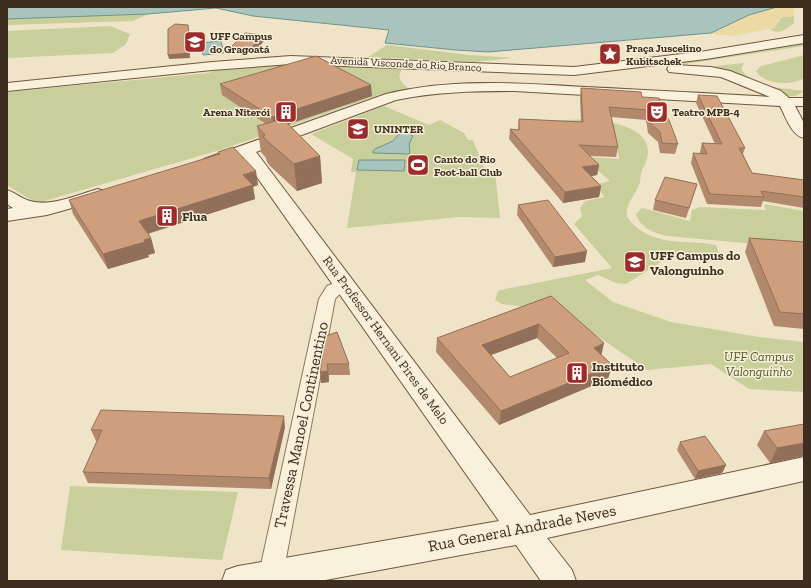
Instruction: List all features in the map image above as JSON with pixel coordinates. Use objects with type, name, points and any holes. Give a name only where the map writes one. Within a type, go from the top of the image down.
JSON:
[{"type":"street","name":"Avenida Visconde do Rio Branco","points":[[7,87],[269,61],[324,60],[557,71],[615,67],[804,40]]},
{"type":"street","points":[[422,91],[411,82],[409,75],[414,70],[430,65]]},
{"type":"street","points":[[615,67],[711,71],[747,81],[781,96],[796,124],[804,133]]},
{"type":"street","points":[[743,100],[751,98],[756,92],[747,81]]},
{"type":"street","name":"Avenida Visconde do Rio Branco","points":[[193,168],[247,151],[373,102],[399,94],[422,91],[471,87],[514,87],[804,102]]},
{"type":"street","name":"Rua Professor Hernani Pires de Melo","points":[[247,151],[560,581]]},
{"type":"street","points":[[7,215],[47,209],[112,191]]},
{"type":"street","points":[[7,196],[25,206],[47,209]]},
{"type":"street","name":"Travessa Manoel Continentino","points":[[271,574],[327,299],[333,290],[344,284]]},
{"type":"street","name":"Rua General Andrade Neves","points":[[238,581],[524,530],[804,469]]},
{"type":"green space","points":[[148,14],[133,21],[7,25],[7,18]]},
{"type":"green space","points":[[794,16],[794,23],[785,30],[776,32],[769,29],[774,28],[782,17]]},
{"type":"green space","points":[[110,26],[130,34],[126,44],[113,53],[7,58],[7,31]]},
{"type":"green space","points":[[804,43],[804,46],[679,65],[659,64]]},
{"type":"green space","points":[[387,45],[470,55],[513,58],[474,62],[368,57]]},
{"type":"green space","points":[[804,55],[804,78],[799,81],[778,83],[765,79],[756,71],[761,66]]},
{"type":"green space","points":[[293,63],[402,69],[400,72],[400,78],[409,89],[382,94],[220,150],[36,203],[7,185],[7,92],[208,73],[216,70]]},
{"type":"green space","points":[[744,63],[741,69],[754,81],[770,86],[804,91],[796,96],[787,96],[739,76],[701,68]]},
{"type":"green space","name":"Canto do Rio Foot-ball Club","points":[[384,106],[429,125],[440,120],[464,133],[468,140],[473,140],[486,172],[495,172],[500,218],[459,217],[347,228],[356,172],[351,172],[353,159],[311,134]]},
{"type":"green space","name":"UFF Campus Valonguinho","points":[[587,119],[605,121],[635,131],[647,144],[648,156],[641,173],[640,184],[627,208],[628,219],[647,234],[664,240],[716,245],[721,260],[669,257],[626,284],[616,283],[598,275],[585,280],[613,302],[671,322],[759,337],[804,342],[804,392],[749,389],[711,364],[647,370],[561,311],[502,304],[495,300],[498,291],[505,289],[612,268],[574,224],[582,216],[580,208],[585,201],[605,197],[594,185],[610,181],[582,157],[554,155],[619,159],[617,147],[549,121]]},
{"type":"green space","points":[[764,204],[804,211],[804,244],[755,244],[667,236],[648,229],[641,223],[636,214],[642,208],[690,221],[692,210],[700,207],[766,210]]},
{"type":"green space","points":[[70,486],[238,492],[222,560],[61,550]]},
{"type":"sand","points":[[781,7],[794,9],[794,16],[782,17],[774,28],[733,36],[711,33],[749,15],[772,8]]},
{"type":"water","points":[[7,7],[777,7],[749,15],[711,33],[488,52],[385,43],[389,30],[253,16],[216,8],[148,14],[7,19]]},
{"type":"water","points":[[221,41],[224,53],[203,55],[200,43]]},
{"type":"water","points":[[408,133],[413,136],[409,144],[410,153],[373,153],[375,149],[393,141],[399,134]]},
{"type":"water","points":[[359,160],[405,160],[404,171],[357,170]]},
{"type":"building","points":[[175,24],[188,25],[190,53],[168,55],[168,29]]},
{"type":"building","points":[[245,33],[264,35],[251,48],[231,47]]},
{"type":"building","name":"Arena Niterói","points":[[316,56],[371,85],[272,117],[220,84]]},
{"type":"building","points":[[581,88],[641,92],[642,97],[659,98],[662,110],[669,120],[678,144],[662,143],[660,132],[650,123],[648,110],[609,107],[618,147],[579,145],[599,165],[582,167],[601,186],[565,192],[510,129],[519,130],[519,119],[583,122]]},
{"type":"building","points":[[698,95],[717,96],[745,148],[739,148],[752,173],[804,180],[804,197],[761,191],[764,197],[710,194],[693,153],[707,154],[702,143],[722,144]]},
{"type":"building","points":[[283,119],[320,156],[294,164],[266,140],[263,136],[265,135],[257,126]]},
{"type":"building","points":[[233,147],[256,171],[243,175],[253,185],[139,221],[151,238],[144,240],[145,242],[103,254],[69,200],[220,154],[218,152]]},
{"type":"building","points":[[665,177],[697,184],[689,208],[655,200]]},
{"type":"building","points":[[548,200],[587,251],[555,257],[518,205]]},
{"type":"building","points":[[749,238],[804,242],[804,314],[780,312]]},
{"type":"building","points":[[551,296],[604,343],[594,348],[612,365],[501,411],[437,338]],"holes":[[[539,324],[569,353],[510,377],[482,345]]]},
{"type":"building","points":[[337,332],[349,364],[327,364],[328,371],[320,372],[326,336]]},
{"type":"building","points":[[101,410],[284,416],[269,478],[83,472],[102,430],[91,430]]},
{"type":"building","points":[[804,424],[804,443],[777,448],[764,431]]},
{"type":"building","points":[[705,436],[726,465],[698,471],[680,442]]},
{"type":"place","name":"UFF Campus do Gragoatá","points":[[195,42]]},
{"type":"place","name":"Praça Juscelino Kubitschek","points":[[610,54]]},
{"type":"place","name":"Arena Niterói","points":[[286,112]]},
{"type":"place","name":"Teatro MPB-4","points":[[657,112]]},
{"type":"place","name":"UNINTER","points":[[358,129]]},
{"type":"place","name":"Canto do Rio Foot-ball Club","points":[[418,165]]},
{"type":"place","name":"Flua","points":[[167,216]]},
{"type":"place","name":"UFF Campus do Valonguinho","points":[[635,262]]},
{"type":"place","name":"Instituto Biomédico","points":[[577,373]]}]
